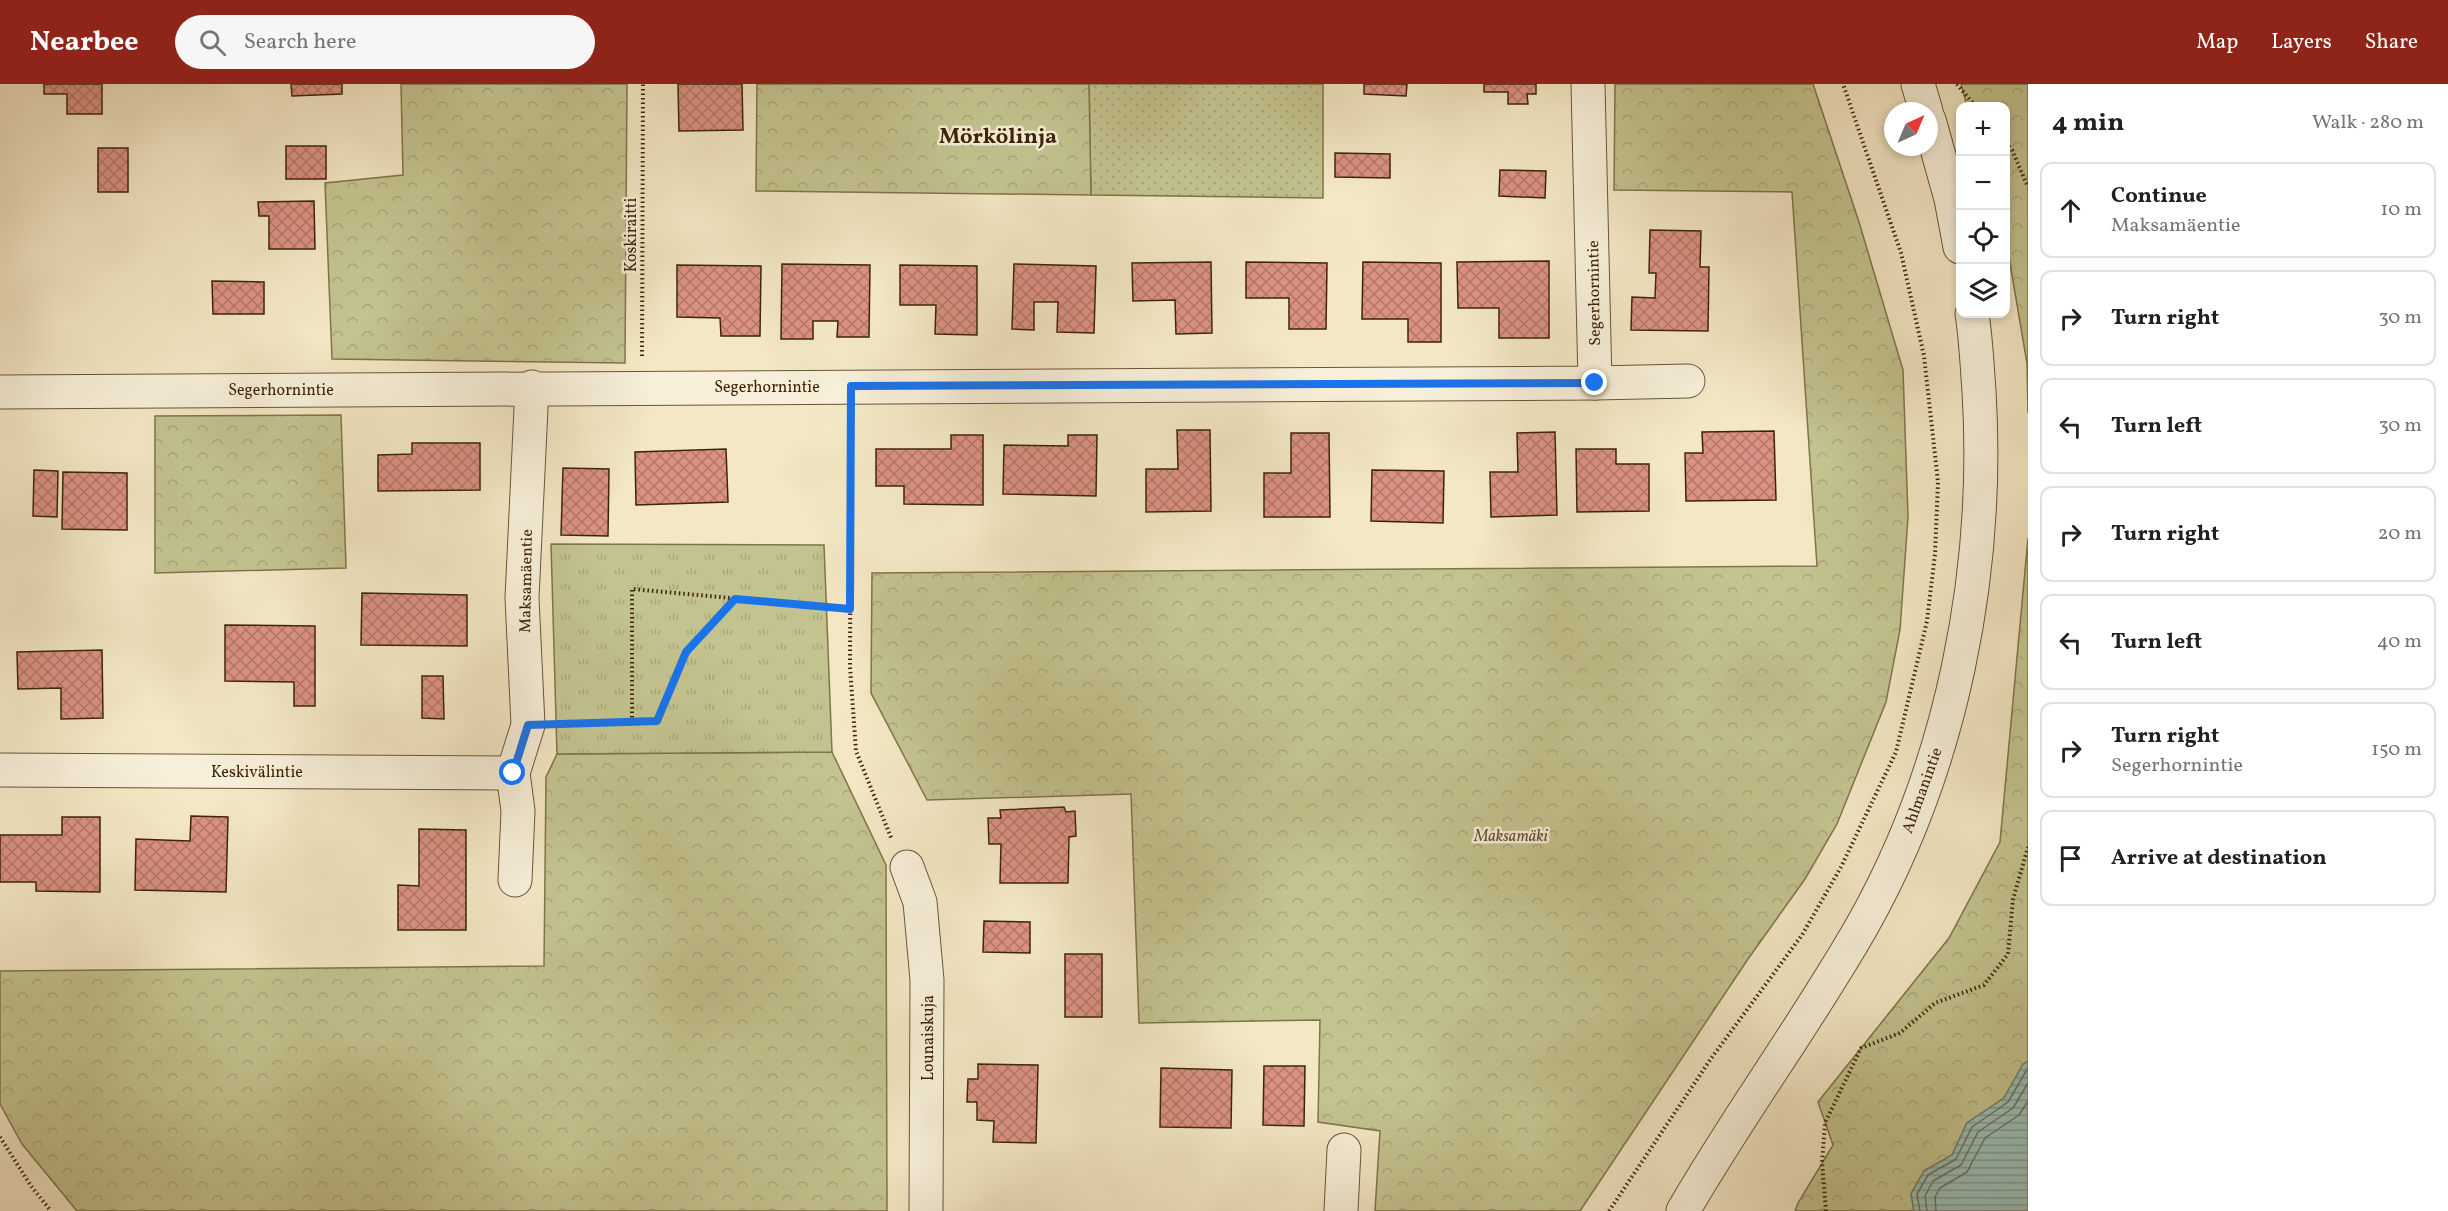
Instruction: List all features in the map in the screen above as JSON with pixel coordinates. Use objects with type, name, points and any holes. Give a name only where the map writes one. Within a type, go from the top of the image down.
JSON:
[{"type":"street","name":"Segerhornintie","points":[[0,392],[532,387],[1595,383],[1588,84]]},
{"type":"street","points":[[1918,84],[1923,102]]},
{"type":"street","points":[[1938,152],[1956,226]]},
{"type":"street","name":"Ahlmanintie","points":[[1683,1211],[1827,986],[1863,924],[1910,822],[1934,758],[1951,699],[1965,635],[1980,518],[1982,435],[1972,318]]},
{"type":"street","points":[[1595,383],[1688,381]]},
{"type":"street","name":"Maksamäentie","points":[[513,773],[528,725],[522,598],[532,387]]},
{"type":"street","name":"Keskivälintie","points":[[0,770],[513,773]]},
{"type":"street","points":[[513,773],[518,811],[515,880]]},
{"type":"street","name":"Lounaiskuja","points":[[907,867],[920,902],[927,981],[926,1211]]},
{"type":"street","points":[[1341,1211],[1344,1150]]},
{"type":"path","name":"Koskiraitti","points":[[642,387],[643,84]]},
{"type":"path","points":[[1609,1211],[1710,1060],[1802,935],[1841,867],[1896,752],[1927,621],[1935,554],[1938,482],[1924,356],[1900,253],[1843,84]]},
{"type":"path","points":[[1957,84],[1972,102]]},
{"type":"path","points":[[2010,148],[2028,187]]},
{"type":"path","points":[[851,386],[850,667],[856,751],[886,830],[907,867]]},
{"type":"path","points":[[632,722],[632,589],[850,609]]},
{"type":"path","points":[[528,725],[657,721],[686,652],[735,599]]},
{"type":"path","points":[[1826,1211],[1822,1163],[1826,1123],[1861,1048],[1900,1033],[1935,1003],[1983,985],[2008,954],[2013,899],[2028,847]]},
{"type":"path","points":[[0,1137],[31,1186],[51,1211]]},
{"type":"green space","points":[[401,84],[627,84],[625,363],[332,359],[325,183],[403,175]]},
{"type":"green space","points":[[757,84],[1089,84],[1091,195],[756,191]]},
{"type":"green space","points":[[1089,84],[1323,84],[1323,198],[1091,195]]},
{"type":"green space","name":"Maksamäki","points":[[1615,84],[1813,84],[1859,222],[1903,370],[1908,517],[1900,630],[1886,702],[1837,824],[1805,879],[1748,959],[1580,1211],[1375,1211],[1380,1131],[1318,1122],[1320,1020],[1139,1023],[1131,794],[927,800],[871,693],[872,573],[1817,566],[1792,192],[1614,190]]},
{"type":"green space","points":[[1961,84],[2028,84],[2028,413],[2027,363],[2010,263],[2010,102],[1966,102]]},
{"type":"green space","points":[[341,415],[346,568],[155,573],[155,416]]},
{"type":"green space","points":[[2028,538],[2028,1061],[2023,1065],[2004,1098],[1967,1123],[1952,1155],[1924,1171],[1911,1194],[1914,1211],[1795,1211],[1833,1145],[1818,1102],[1949,938],[2000,842]]},
{"type":"green space","points":[[551,544],[824,545],[832,752],[557,754]]},
{"type":"green space","points":[[832,752],[886,865],[887,1211],[77,1211],[22,1144],[0,1104],[0,971],[544,966],[546,777],[557,754]]},
{"type":"water","points":[[2028,1061],[2028,1211],[1914,1211],[1911,1194],[1924,1171],[1952,1155],[1967,1123],[2004,1098],[2023,1064]]},
{"type":"building","points":[[44,84],[102,84],[102,114],[67,114],[67,94],[44,94]]},
{"type":"building","points":[[291,84],[342,84],[342,94],[292,96]]},
{"type":"building","points":[[678,84],[742,84],[743,130],[679,131]]},
{"type":"building","points":[[1364,84],[1407,84],[1406,96],[1364,94]]},
{"type":"building","points":[[1484,84],[1536,84],[1536,94],[1527,94],[1528,104],[1508,104],[1508,92],[1484,92]]},
{"type":"building","points":[[286,146],[326,146],[326,179],[286,179]]},
{"type":"building","points":[[98,148],[128,148],[128,192],[98,192]]},
{"type":"building","points":[[1335,153],[1390,154],[1390,178],[1335,177]]},
{"type":"building","points":[[1500,170],[1546,171],[1545,198],[1499,196]]},
{"type":"building","points":[[314,201],[315,249],[269,249],[269,216],[259,216],[258,202]]},
{"type":"building","points":[[1650,230],[1701,231],[1700,267],[1709,267],[1708,331],[1631,330],[1632,297],[1655,298],[1656,273],[1649,273]]},
{"type":"building","points":[[1549,261],[1549,338],[1499,338],[1499,308],[1458,308],[1457,262]]},
{"type":"building","points":[[1211,262],[1212,333],[1176,334],[1175,300],[1133,301],[1132,263]]},
{"type":"building","points":[[1246,262],[1327,263],[1326,329],[1289,329],[1289,298],[1246,298]]},
{"type":"building","points":[[1363,262],[1441,263],[1441,342],[1408,342],[1408,319],[1362,319]]},
{"type":"building","points":[[782,264],[870,265],[869,337],[837,337],[838,321],[813,321],[813,339],[781,339]]},
{"type":"building","points":[[1014,264],[1096,266],[1094,333],[1057,332],[1058,302],[1034,302],[1034,330],[1012,329]]},
{"type":"building","points":[[677,265],[761,266],[760,336],[721,336],[720,318],[677,317]]},
{"type":"building","points":[[900,265],[977,266],[977,335],[935,334],[936,305],[900,305]]},
{"type":"building","points":[[212,281],[264,282],[264,314],[213,314]]},
{"type":"building","points":[[1177,430],[1210,430],[1211,511],[1146,512],[1146,469],[1178,469]]},
{"type":"building","points":[[1774,431],[1776,500],[1686,501],[1685,453],[1703,453],[1702,432]]},
{"type":"building","points":[[1555,432],[1557,515],[1491,517],[1490,472],[1518,472],[1517,433]]},
{"type":"building","points":[[1291,433],[1329,433],[1330,517],[1264,517],[1264,473],[1291,473]]},
{"type":"building","points":[[951,435],[983,435],[983,505],[904,504],[904,486],[876,486],[876,449],[951,449]]},
{"type":"building","points":[[1068,435],[1097,435],[1096,496],[1003,494],[1004,445],[1068,446]]},
{"type":"building","points":[[412,443],[480,443],[480,490],[378,491],[378,455],[412,454]]},
{"type":"building","points":[[726,449],[728,502],[636,505],[635,452]]},
{"type":"building","points":[[1576,449],[1616,449],[1616,464],[1649,464],[1649,511],[1577,512]]},
{"type":"building","points":[[563,468],[609,469],[608,536],[561,535]]},
{"type":"building","points":[[34,470],[58,471],[57,517],[33,516]]},
{"type":"building","points":[[1372,470],[1444,471],[1443,523],[1371,521]]},
{"type":"building","points":[[63,472],[127,473],[127,530],[62,529]]},
{"type":"building","points":[[362,593],[467,595],[467,646],[361,645]]},
{"type":"building","points":[[225,625],[315,626],[315,706],[294,706],[294,682],[225,681]]},
{"type":"building","points":[[102,650],[103,718],[61,719],[61,688],[18,689],[17,652]]},
{"type":"building","points":[[422,676],[443,676],[444,719],[422,718]]},
{"type":"building","points":[[1064,807],[1066,812],[1075,811],[1076,836],[1069,837],[1068,883],[1000,883],[1001,844],[989,844],[988,818],[1001,818],[1000,810]]},
{"type":"building","points":[[191,816],[228,817],[226,892],[135,890],[136,839],[190,841]]},
{"type":"building","points":[[62,817],[100,817],[100,892],[36,891],[36,882],[0,882],[0,835],[62,835]]},
{"type":"building","points":[[419,829],[466,830],[466,930],[398,930],[398,885],[419,886]]},
{"type":"building","points":[[984,921],[1030,922],[1030,953],[983,952]]},
{"type":"building","points":[[1065,954],[1102,954],[1102,1017],[1065,1017]]},
{"type":"building","points":[[978,1064],[1038,1065],[1036,1143],[993,1142],[994,1121],[977,1120],[977,1102],[967,1102],[968,1079],[978,1079]]},
{"type":"building","points":[[1264,1066],[1305,1066],[1304,1126],[1263,1125]]},
{"type":"building","points":[[1161,1068],[1232,1070],[1231,1128],[1160,1127]]},
{"type":"district","name":"Mörkölinja","points":[[998,135]]},
{"type":"route","points":[[513,773],[528,725],[657,721],[686,652],[735,599],[850,609],[851,386],[1595,383]]}]
